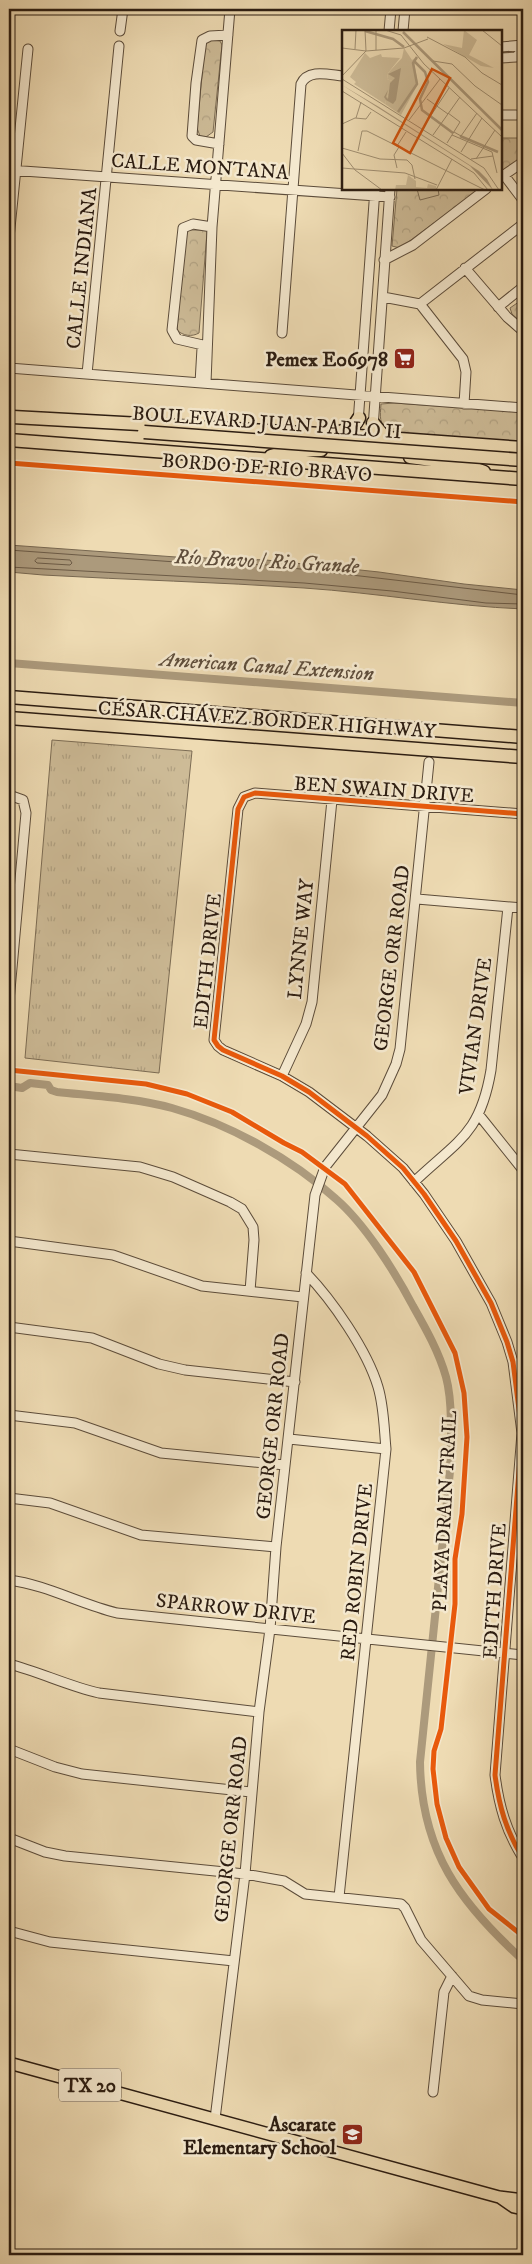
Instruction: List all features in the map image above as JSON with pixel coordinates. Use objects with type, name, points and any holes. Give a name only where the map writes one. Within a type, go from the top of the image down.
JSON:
[{"type":"highway","points":[[11,417],[323,434],[365,440],[396,440],[523,448]]},
{"type":"highway","name":"BOULEVARD JUAN PABLO II","points":[[11,417],[144,432],[523,460]]},
{"type":"highway","points":[[323,434],[348,430],[359,418]]},
{"type":"highway","points":[[373,423],[382,434],[396,440]]},
{"type":"highway","name":"BOULEVARD JUAN PABLO II","points":[[9,440],[523,479]]},
{"type":"highway","points":[[262,458],[289,451],[353,450],[365,440]]},
{"type":"highway","points":[[365,440],[375,452],[462,464],[499,477]]},
{"type":"highway","name":"CÉSAR CHÁVEZ BORDER HIGHWAY","points":[[9,697],[523,737]]},
{"type":"highway","name":"CÉSAR CHÁVEZ BORDER HIGHWAY","points":[[9,718],[523,757]]},
{"type":"main road","name":"TX 20","points":[[9,2063],[499,2197],[523,2200]]},
{"type":"main road","name":"TX 20","points":[[499,2197],[514,2207],[523,2209]]},
{"type":"street","points":[[120,31],[123,9]]},
{"type":"street","points":[[203,383],[212,227],[217,185],[230,9]]},
{"type":"street","points":[[389,30],[391,9]]},
{"type":"street","points":[[404,30],[405,9]]},
{"type":"street","points":[[219,144],[196,140],[192,136],[196,83],[202,40],[210,36],[228,35]]},
{"type":"street","points":[[502,46],[523,45]]},
{"type":"street","name":"CALLE INDIANA","points":[[87,374],[119,46]]},
{"type":"street","points":[[9,238],[12,170],[28,49]]},
{"type":"street","points":[[502,58],[516,58],[523,50]]},
{"type":"street","points":[[282,333],[292,190],[303,80],[311,74],[317,73],[342,76]]},
{"type":"street","points":[[502,115],[516,115]]},
{"type":"street","points":[[523,162],[502,176],[523,200]]},
{"type":"street","name":"CALLE MONTANA","points":[[12,170],[292,190],[390,193]]},
{"type":"street","points":[[384,260],[413,245],[485,190]]},
{"type":"street","points":[[365,440],[359,418],[375,193]]},
{"type":"street","points":[[365,440],[373,423],[390,193]]},
{"type":"street","points":[[205,344],[178,339],[172,330],[183,228],[193,224],[212,227]]},
{"type":"street","points":[[420,304],[523,224]]},
{"type":"street","points":[[466,268],[498,307],[523,331]]},
{"type":"street","points":[[498,307],[523,287]]},
{"type":"street","points":[[383,297],[420,304],[463,359],[466,372],[464,404]]},
{"type":"street","points":[[9,368],[523,408]]},
{"type":"street","name":"GEORGE ORR ROAD","points":[[215,2119],[245,1874],[259,1712],[270,1629],[276,1547],[316,1189],[320,1177],[330,1160],[382,1096],[400,1049],[417,899],[429,762]]},
{"type":"street","name":"BEN SWAIN DRIVE","points":[[244,797],[255,793],[523,814]]},
{"type":"street","points":[[9,795],[25,802],[26,813],[13,881],[9,1001]]},
{"type":"street","name":"EDITH DRIVE","points":[[244,797],[238,809],[214,1040],[223,1050],[282,1076],[330,1107],[384,1151],[414,1182],[456,1241],[491,1303],[519,1374],[522,1433],[495,1775],[503,1820],[523,1858]]},
{"type":"street","name":"LYNNE WAY","points":[[282,1076],[306,1024],[312,1002],[332,800]]},
{"type":"street","points":[[417,899],[523,908]]},
{"type":"street","name":"VIVIAN DRIVE","points":[[414,1182],[454,1148],[479,1115],[491,1070],[508,907]]},
{"type":"street","points":[[479,1115],[523,1170]]},
{"type":"street","points":[[9,1154],[140,1167],[173,1177],[230,1202],[242,1209],[253,1227],[254,1240],[250,1291]]},
{"type":"street","points":[[9,1241],[113,1255],[140,1263],[194,1284],[303,1297]]},
{"type":"street","name":"RED ROBIN DRIVE","points":[[306,1272],[324,1293],[344,1322],[372,1372],[381,1400],[386,1448],[339,1897]]},
{"type":"street","points":[[9,1327],[92,1338],[159,1364],[184,1370],[294,1382]]},
{"type":"street","points":[[9,1415],[75,1423],[161,1453],[285,1465]]},
{"type":"street","points":[[289,1439],[386,1448]]},
{"type":"street","points":[[9,1498],[50,1503],[141,1535],[276,1547]]},
{"type":"street","name":"SPARROW DRIVE","points":[[9,1580],[42,1586],[86,1604],[117,1613],[523,1656]]},
{"type":"street","points":[[9,1664],[36,1671],[79,1689],[99,1693],[259,1712]]},
{"type":"street","points":[[9,1749],[55,1768],[82,1774],[251,1792]]},
{"type":"street","points":[[9,1838],[45,1852],[65,1856],[245,1874],[284,1881],[305,1894],[404,1905],[421,1940],[469,1996],[523,2004]]},
{"type":"street","points":[[9,1931],[50,1942],[234,1960]]},
{"type":"street","points":[[433,2092],[444,1992],[452,1976]]},
{"type":"green space","points":[[210,40],[220,41],[222,45],[213,132],[206,137],[200,136],[197,128],[205,45]]},
{"type":"green space","points":[[502,138],[521,138],[522,158],[502,173]]},
{"type":"green space","points":[[397,190],[479,190],[400,248],[392,246]]},
{"type":"green space","points":[[417,190],[438,190],[439,195],[420,200]]},
{"type":"green space","points":[[189,230],[205,230],[207,232],[199,333],[185,335],[177,330],[185,235]]},
{"type":"green space","points":[[523,299],[523,324],[512,314],[510,308]]},
{"type":"green space","points":[[394,403],[523,412],[523,443],[388,432],[383,426],[381,419],[381,404]]},
{"type":"green space","points":[[52,740],[192,751],[159,1073],[25,1058]]},
{"type":"water","name":"Río Bravo / Rio Grande","points":[[9,545],[176,557],[266,560],[379,572],[523,590],[523,609],[304,588],[9,572]]},
{"type":"waterway","name":"American Canal Extension","points":[[9,663],[523,703]]},
{"type":"waterway","points":[[9,1086],[22,1088],[30,1083],[48,1085],[51,1090],[57,1092],[144,1102],[194,1115],[237,1133],[259,1144],[300,1170],[336,1199],[358,1221],[379,1249],[397,1278],[440,1359],[446,1377],[451,1411],[450,1471],[420,1762],[422,1794],[436,1849],[448,1873],[480,1918],[523,1960]]},
{"type":"cycle path","name":"BORDO DE RIO BRAVO","points":[[9,463],[523,502]]},
{"type":"cycle path","points":[[523,814],[255,793],[244,797],[238,809],[214,1040],[223,1050],[282,1076],[309,1092],[367,1136],[403,1168],[424,1194],[456,1241],[491,1303],[507,1342],[513,1362],[522,1433],[495,1775],[504,1818],[523,1858]]},
{"type":"cycle path","name":"PLAYA DRAIN TRAIL","points":[[9,1070],[146,1084],[187,1094],[232,1112],[302,1152],[345,1184],[414,1272],[455,1353],[464,1393],[467,1437],[462,1514],[455,1559],[455,1604],[441,1729],[434,1751],[433,1769],[437,1804],[446,1838],[459,1867],[489,1909],[523,1936]]},
{"type":"place","name":"Pemex E06978","points":[[404,359]]},
{"type":"place","name":"Ascarate Elementary School","points":[[352,2135]]}]
